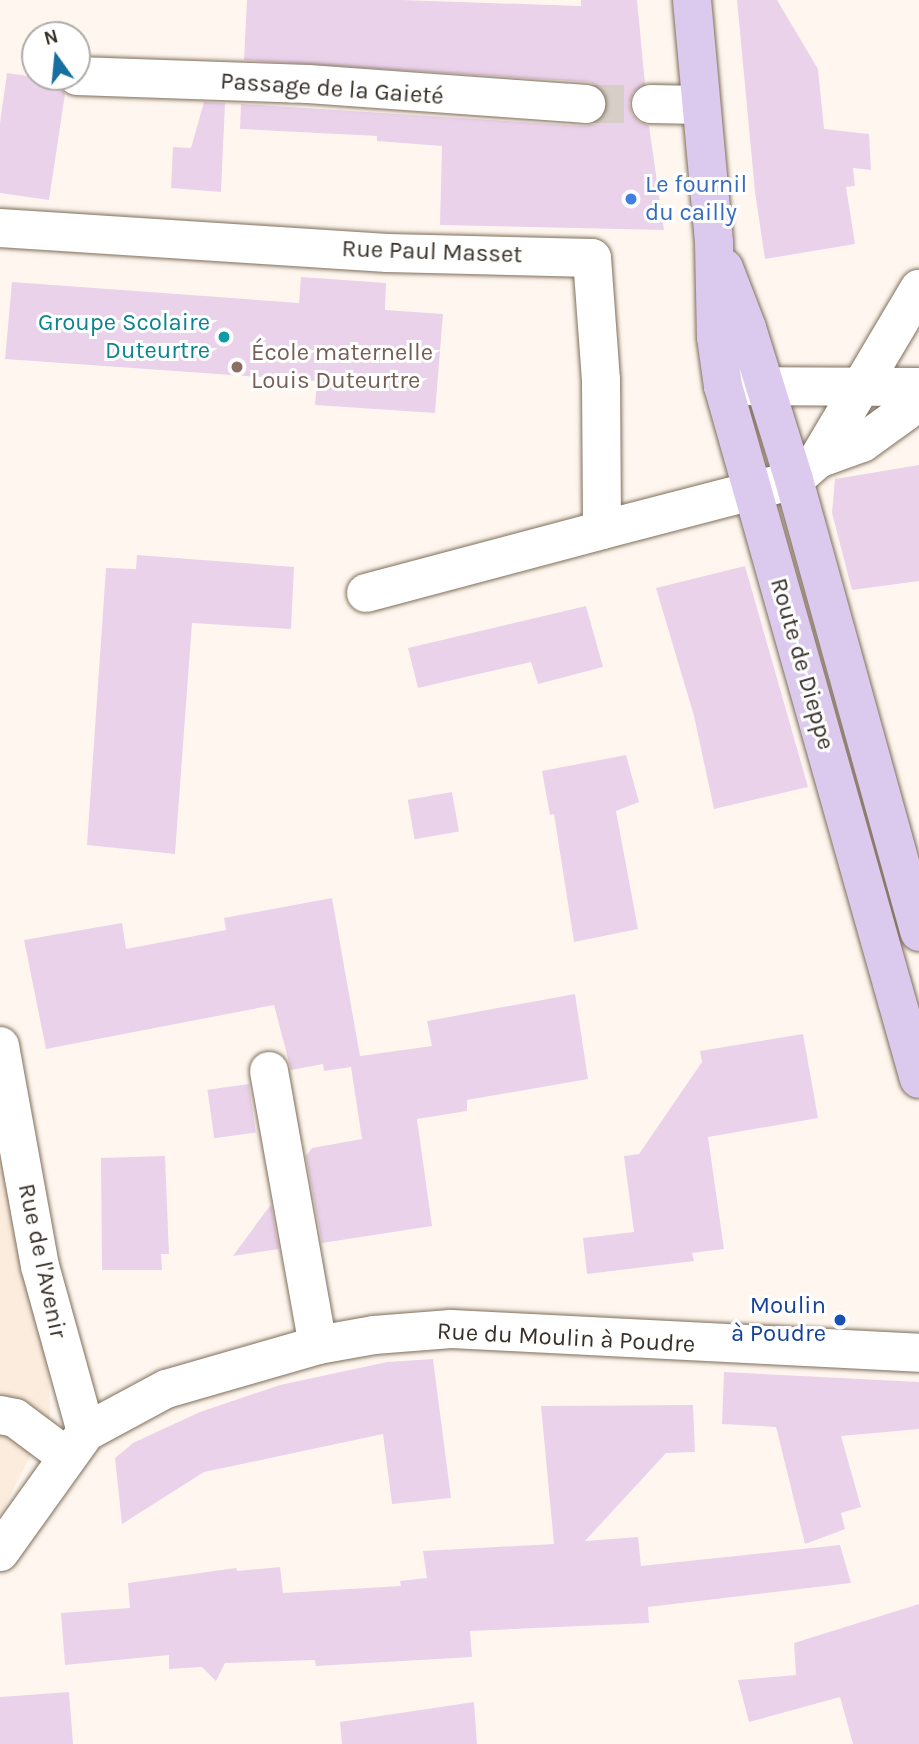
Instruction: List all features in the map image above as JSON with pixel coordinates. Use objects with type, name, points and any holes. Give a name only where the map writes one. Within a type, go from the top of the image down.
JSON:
[{"type":"main road","name":"Route de Dieppe","points":[[692,0],[714,243],[716,337],[723,386],[919,1079]]},
{"type":"main road","name":"Route de Dieppe","points":[[714,243],[747,328],[765,388],[806,469],[895,848],[919,932]]},
{"type":"main road","points":[[856,859],[895,848]]},
{"type":"street","name":"Passage de la Gaieté","points":[[91,77],[308,85],[586,104]]},
{"type":"street","points":[[651,104],[700,105]]},
{"type":"street","name":"Rue Paul Masset","points":[[0,228],[387,253],[592,258],[601,380],[603,530]]},
{"type":"street","points":[[806,469],[847,414],[858,388],[919,289]]},
{"type":"street","points":[[723,386],[919,387]]},
{"type":"street","points":[[366,593],[751,491],[862,443],[905,412],[919,395]]},
{"type":"street","name":"Rue de l'Avenir","points":[[0,1046],[76,1444]]},
{"type":"street","points":[[269,1071],[318,1345]]},
{"type":"street","name":"Rue du Moulin à Poudre","points":[[0,1552],[76,1444],[166,1389],[318,1345],[374,1335],[452,1329],[919,1353]]},
{"type":"street","points":[[0,1415],[15,1418],[76,1444]]},
{"type":"shaded area","points":[[0,1134],[29,1267],[49,1380],[50,1418],[0,1515]]},
{"type":"building","points":[[247,0],[401,0],[581,6],[581,0],[637,0],[645,84],[633,92],[629,104],[632,115],[649,126],[664,230],[440,225],[442,146],[377,141],[377,136],[240,129],[241,104],[584,126],[595,124],[604,117],[608,105],[606,95],[599,86],[588,82],[244,60]]},
{"type":"building","points":[[737,0],[777,0],[818,69],[824,129],[869,134],[871,170],[853,168],[855,186],[846,187],[855,244],[765,259],[755,192]]},
{"type":"building","points":[[7,73],[21,75],[21,91],[63,91],[65,94],[49,200],[0,193],[0,123]]},
{"type":"building","points":[[204,102],[225,103],[221,192],[171,188],[173,147],[191,148]]},
{"type":"building","name":"Groupe Scolaire Duteurtre","points":[[301,277],[386,283],[385,310],[443,314],[435,413],[315,405],[317,381],[5,359],[12,282],[299,303]]},
{"type":"building","points":[[919,465],[919,581],[852,590],[832,513],[835,479]]},
{"type":"building","points":[[137,555],[294,567],[291,629],[192,623],[175,854],[87,845],[106,568],[136,569]]},
{"type":"building","points":[[745,566],[808,787],[714,809],[694,716],[656,588]]},
{"type":"building","points":[[586,606],[603,667],[538,684],[531,662],[418,688],[408,648]]},
{"type":"building","points":[[626,755],[639,802],[616,811],[638,929],[574,942],[554,814],[550,815],[542,771]]},
{"type":"building","points":[[452,792],[459,831],[415,839],[408,800]]},
{"type":"building","points":[[332,898],[360,1056],[432,1046],[427,1021],[575,994],[588,1079],[467,1100],[467,1111],[417,1119],[432,1226],[322,1243],[306,1156],[312,1148],[362,1139],[351,1067],[324,1071],[323,1064],[291,1070],[274,1005],[46,1049],[24,940],[122,923],[126,949],[226,930],[224,918]]},
{"type":"building","points":[[803,1034],[818,1118],[708,1137],[724,1249],[692,1253],[694,1261],[587,1274],[583,1238],[634,1232],[624,1156],[639,1154],[702,1062],[700,1051]]},
{"type":"building","points":[[249,1084],[256,1133],[214,1138],[207,1090]]},
{"type":"building","points":[[165,1156],[169,1254],[161,1254],[162,1270],[102,1270],[101,1158]]},
{"type":"building","points":[[271,1205],[279,1249],[233,1256],[266,1211]]},
{"type":"building","points":[[433,1359],[451,1498],[392,1504],[383,1434],[204,1472],[122,1524],[115,1458],[133,1443],[200,1412],[280,1385],[387,1362]]},
{"type":"building","points":[[724,1372],[919,1382],[919,1429],[841,1436],[861,1507],[841,1513],[845,1529],[805,1544],[776,1427],[722,1424]]},
{"type":"building","points":[[693,1405],[695,1452],[666,1453],[585,1541],[638,1537],[641,1566],[840,1545],[851,1583],[648,1607],[649,1623],[470,1631],[472,1657],[316,1666],[315,1660],[225,1663],[216,1681],[202,1667],[169,1669],[169,1655],[65,1665],[61,1613],[130,1608],[128,1583],[236,1568],[237,1571],[280,1567],[283,1593],[401,1586],[400,1581],[427,1578],[423,1551],[554,1544],[541,1406]]},
{"type":"building","points":[[919,1604],[919,1744],[853,1744],[840,1697],[749,1722],[738,1680],[796,1675],[794,1643]]},
{"type":"building","points":[[69,1692],[73,1744],[0,1744],[0,1697]]},
{"type":"building","points":[[474,1702],[477,1744],[342,1744],[340,1722]]},
{"type":"tunnel","points":[[586,104],[651,104]]},
{"type":"place","name":"Le fournil du cailly","points":[[631,199]]},
{"type":"place","name":"Groupe Scolaire Duteurtre","points":[[224,337]]},
{"type":"place","name":"École maternelle Louis Duteurtre","points":[[237,367]]},
{"type":"place","name":"Moulin à Poudre","points":[[840,1320]]}]
